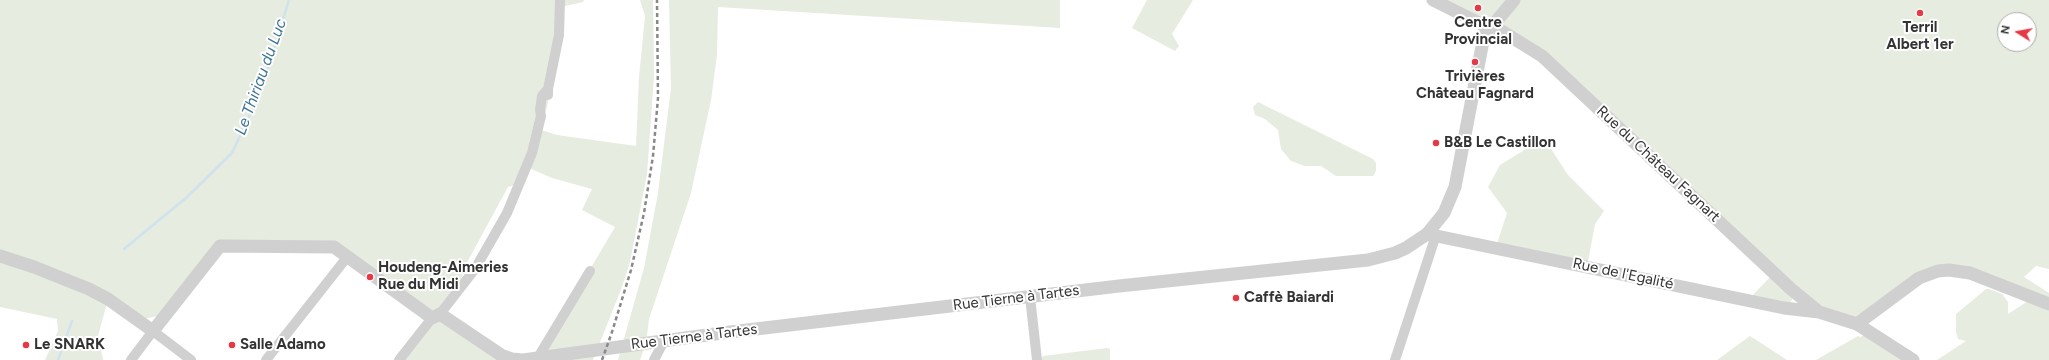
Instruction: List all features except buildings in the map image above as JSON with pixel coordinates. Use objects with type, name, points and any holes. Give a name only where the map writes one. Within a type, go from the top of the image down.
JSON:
[{"type":"street","points":[[400,360],[475,269],[507,213],[532,153],[541,116],[540,110],[542,96],[548,89],[559,35],[560,0]]},
{"type":"street","name":"Rue du Château Fagnart","points":[[1433,0],[1500,30],[1542,56],[1791,289],[1819,312]]},
{"type":"street","name":"Rue Tierne à Tartes","points":[[153,332],[220,246],[334,247],[436,316],[502,355],[512,359],[537,359],[600,349],[1030,296],[1368,260],[1395,253],[1431,235],[1441,218],[1455,187],[1484,36],[1514,0]]},
{"type":"street","points":[[1395,360],[1431,235]]},
{"type":"street","name":"Rue de l'Egalité","points":[[1431,235],[1784,308],[1819,312]]},
{"type":"street","points":[[0,256],[34,267],[89,289],[108,299],[191,360]]},
{"type":"street","points":[[266,360],[348,256]]},
{"type":"street","points":[[1856,324],[1919,278],[1938,271],[1949,270],[1970,273],[2049,304]]},
{"type":"street","points":[[537,359],[590,271]]},
{"type":"street","points":[[1030,296],[1037,360]]},
{"type":"street","points":[[1819,312],[1856,324],[1913,360]]},
{"type":"street","points":[[131,360],[153,332]]},
{"type":"street","points":[[654,360],[664,341]]},
{"type":"shaded area","points":[[0,0],[584,0],[583,2],[561,7],[549,96],[546,111],[541,116],[538,129],[557,135],[636,146],[639,77],[645,16],[640,0],[653,0],[654,76],[647,174],[630,262],[622,287],[593,360],[399,360],[432,318],[334,247],[220,246],[167,314],[144,319],[108,299],[98,336],[103,360],[45,360],[58,331],[57,319],[0,307]],"holes":[[[527,167],[552,178],[592,189],[582,210],[615,227],[537,359],[502,355],[440,313],[458,290],[464,268],[508,187],[521,183]]]},
{"type":"shaded area","points":[[669,0],[1060,0],[1060,28],[718,7],[717,55],[711,100],[691,193],[649,319],[646,343],[640,360],[618,360],[644,268],[658,193],[671,88]]},
{"type":"shaded area","points":[[1147,0],[1193,0],[1172,34],[1179,46],[1175,51],[1132,28]]},
{"type":"shaded area","points":[[1433,0],[2049,0],[2049,269],[2036,266],[2024,277],[2049,293],[2049,360],[1937,360],[1966,341],[1958,339],[1956,332],[1956,314],[1986,289],[2002,294],[2008,302],[2008,314],[2033,298],[1970,273],[1938,271],[1857,324],[1793,298],[1790,303],[1748,300],[1774,273],[1542,56]]},
{"type":"shaded area","points":[[1258,102],[1373,159],[1376,163],[1376,171],[1373,176],[1336,176],[1321,166],[1305,166],[1291,161],[1281,149],[1278,130],[1265,119],[1255,115],[1253,107]]},
{"type":"shaded area","points":[[1544,138],[1568,175],[1604,211],[1595,224],[1587,267],[1496,247],[1507,213],[1488,187],[1500,165]]},
{"type":"shaded area","points":[[1865,335],[1913,360],[1816,360],[1858,336],[1860,337]]},
{"type":"shaded area","points":[[1750,336],[1787,360],[1717,360]]},
{"type":"shaded area","points":[[1107,348],[1110,349],[1110,360],[1040,360],[1043,356]]},
{"type":"waterway","name":"Le Thiriau du Luc","points":[[124,249],[186,198],[232,153],[254,106],[272,56],[289,0]]},
{"type":"waterway","name":"Le Thiriau du Luc","points":[[58,360],[72,321]]},
{"type":"railway","points":[[602,360],[631,270],[644,213],[653,156],[658,98],[657,0]]},
{"type":"place","name":"Centre Provincial","points":[[1478,8]]},
{"type":"place","name":"Terril Albert 1er","points":[[1920,13]]},
{"type":"place","name":"Trivières Château Fagnard","points":[[1475,62]]},
{"type":"place","name":"B&B Le Castillon","points":[[1436,143]]},
{"type":"place","name":"Houdeng-Aimeries Rue du Midi","points":[[370,277]]},
{"type":"place","name":"Caffè Baiardi","points":[[1236,298]]},
{"type":"place","name":"Le SNARK","points":[[26,345]]},
{"type":"place","name":"Salle Adamo","points":[[232,345]]}]
